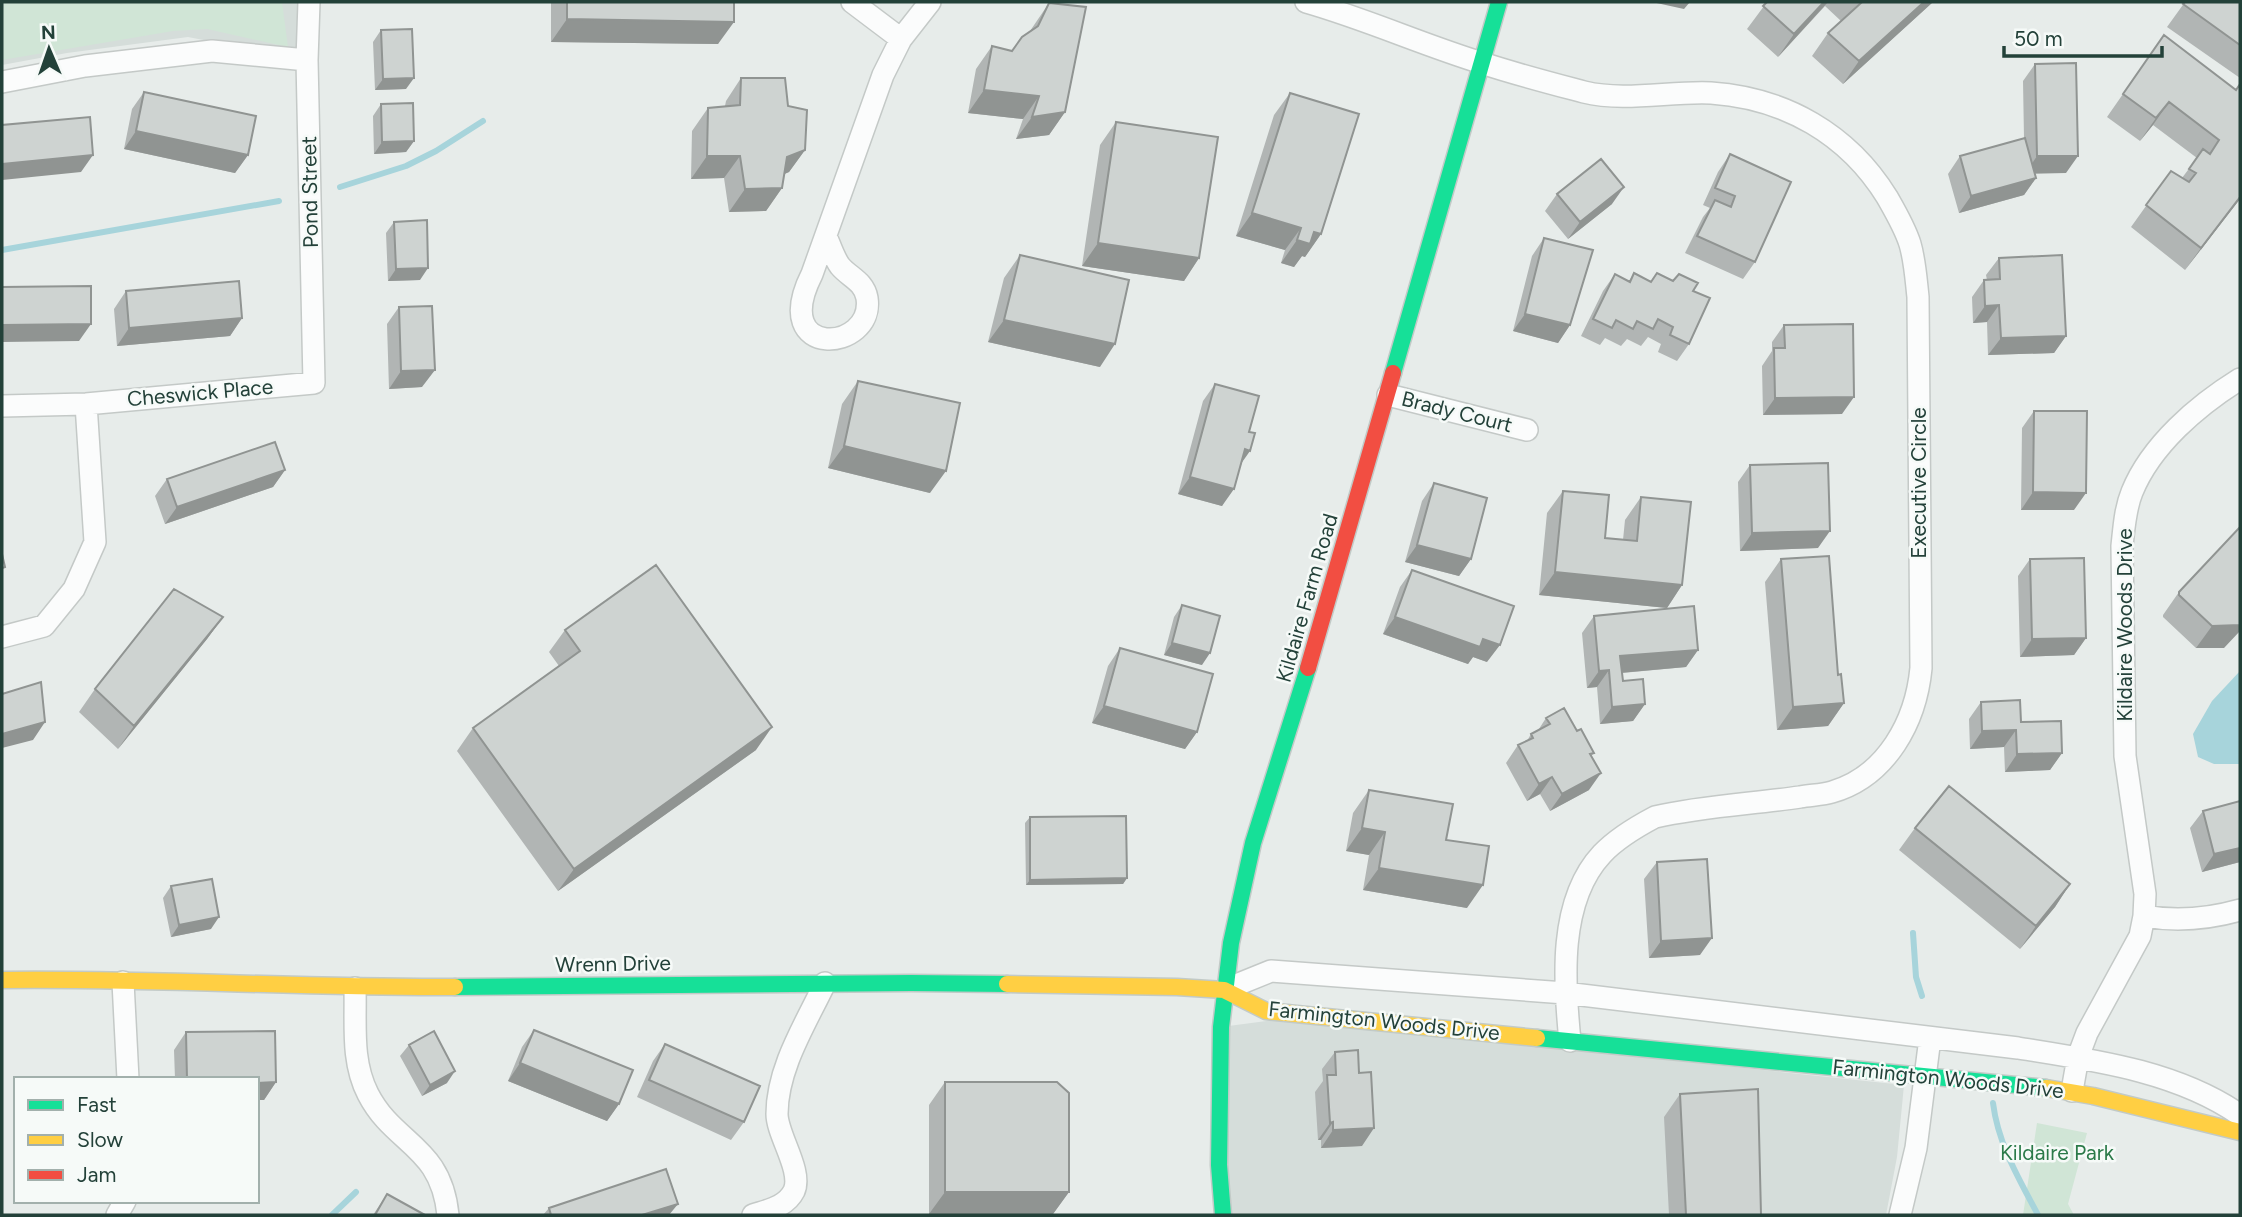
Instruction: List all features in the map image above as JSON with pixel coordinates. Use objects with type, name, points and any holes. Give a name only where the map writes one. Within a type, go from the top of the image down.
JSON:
[{"type":"street","name":"Pond Street","points":[[309,2],[307,60],[314,383]]},
{"type":"street","points":[[852,2],[901,38]]},
{"type":"street","points":[[826,236],[840,267],[860,282],[867,298],[866,315],[856,328],[844,338],[827,340],[815,336],[804,326],[800,307],[804,290],[883,75],[901,38],[930,2]]},
{"type":"street","name":"Executive Circle","points":[[1306,2],[1481,63],[1587,93],[1711,93],[1753,99],[1799,114],[1845,146],[1880,185],[1895,210],[1909,243],[1916,283],[1921,668],[1909,721],[1890,752],[1878,764],[1865,775],[1833,792],[1655,817],[1629,831],[1604,852],[1592,865],[1582,883],[1571,922],[1566,951],[1565,993],[1570,1041]]},
{"type":"street","name":"Kildaire Farm Road","points":[[1223,1215],[1219,1091],[1224,990],[1231,943],[1253,843],[1293,720],[1499,2]]},
{"type":"street","points":[[2,82],[85,66],[212,51],[307,60]]},
{"type":"street","name":"Kildaire Woods Drive","points":[[2072,1091],[2078,1057],[2087,1033],[2140,936],[2144,916],[2145,894],[2125,756],[2122,546],[2125,518],[2132,493],[2146,465],[2165,441],[2208,402],[2240,379]]},
{"type":"street","name":"Cheswick Place","points":[[2,406],[86,404],[314,383]]},
{"type":"street","name":"Brady Court","points":[[1388,395],[1527,430]]},
{"type":"street","points":[[2,637],[44,626],[74,589],[96,542],[86,404]]},
{"type":"street","points":[[2144,916],[2169,921],[2240,910]]},
{"type":"street","name":"Farmington Woods Drive","points":[[1224,990],[1271,971],[1565,993],[2078,1057],[2169,1081],[2217,1099],[2240,1115]]},
{"type":"street","name":"Wrenn Drive","points":[[2,980],[37,978],[355,988],[825,983],[1135,986],[1224,990]]},
{"type":"street","points":[[123,982],[128,1077]]},
{"type":"street","points":[[754,1215],[782,1205],[794,1191],[795,1175],[777,1115],[784,1072],[825,983]]},
{"type":"street","points":[[355,988],[356,1057],[361,1078],[369,1096],[383,1115],[434,1168],[446,1193],[449,1215]]},
{"type":"street","name":"Farmington Woods Drive","points":[[1224,990],[1266,1011],[2072,1091],[2121,1101],[2209,1127],[2240,1132]]},
{"type":"street","points":[[1900,1215],[1916,1148],[1930,1038]]},
{"type":"shaded area","points":[[2,2],[309,2],[307,60],[188,37],[67,53],[2,65]]},
{"type":"shaded area","points":[[1282,1019],[1904,1085],[1897,1157],[1886,1215],[1227,1215],[1221,1027]]},
{"type":"green space","points":[[2,2],[282,2],[288,47],[207,29],[173,31],[2,60]]},
{"type":"green space","name":"Kildaire Park","points":[[2037,1123],[2087,1133],[2068,1204],[2074,1215],[2023,1215]]},
{"type":"water","points":[[2240,671],[2240,764],[2214,764],[2198,757],[2193,734],[2212,701]]},
{"type":"building","points":[[567,2],[734,2],[734,22],[567,19]]},
{"type":"building","points":[[1767,2],[1824,2],[1794,34],[1763,6]]},
{"type":"building","points":[[1860,2],[1924,2],[1859,61],[1828,33]]},
{"type":"building","points":[[2240,2],[2240,45],[2183,4]]},
{"type":"building","points":[[1049,3],[1086,7],[1065,112],[1032,117],[1039,96],[984,90],[992,46],[1012,51],[1022,37],[1038,26]]},
{"type":"building","points":[[412,29],[414,78],[383,79],[381,30]]},
{"type":"building","points":[[2164,35],[2236,90],[2240,84],[2240,197],[2201,248],[2146,205],[2171,171],[2189,182],[2196,173],[2189,169],[2203,149],[2210,154],[2219,140],[2169,102],[2156,118],[2123,94]]},
{"type":"building","points":[[2076,63],[2078,156],[2037,156],[2035,64]]},
{"type":"building","points":[[741,78],[785,78],[788,106],[807,110],[805,150],[787,157],[782,188],[745,189],[740,156],[707,156],[708,108],[740,105]]},
{"type":"building","points":[[144,92],[256,116],[248,155],[136,131]]},
{"type":"building","points":[[1290,93],[1359,114],[1321,234],[1314,232],[1310,244],[1297,240],[1301,228],[1252,213]]},
{"type":"building","points":[[413,103],[414,141],[382,142],[381,104]]},
{"type":"building","points":[[90,117],[93,155],[2,164],[2,125]]},
{"type":"building","points":[[1116,122],[1218,137],[1199,258],[1098,243]]},
{"type":"building","points":[[2025,138],[2036,178],[1971,196],[1960,156]]},
{"type":"building","points":[[1730,154],[1791,182],[1755,262],[1697,236],[1715,200],[1731,207],[1735,196],[1715,188]]},
{"type":"building","points":[[1601,159],[1624,187],[1580,222],[1557,194]]},
{"type":"building","points":[[427,220],[428,268],[396,269],[394,222]]},
{"type":"building","points":[[1544,238],[1593,250],[1570,325],[1525,314]]},
{"type":"building","points":[[1020,255],[1129,280],[1115,344],[1004,320]]},
{"type":"building","points":[[2062,255],[2066,336],[2001,338],[1999,305],[1985,306],[1984,280],[2000,279],[1999,258]]},
{"type":"building","points":[[1634,273],[1651,282],[1657,273],[1673,281],[1679,274],[1698,283],[1693,291],[1710,298],[1689,344],[1670,335],[1673,327],[1658,319],[1653,329],[1637,321],[1633,329],[1616,320],[1612,328],[1593,319],[1615,274],[1630,282]]},
{"type":"building","points":[[239,281],[242,318],[129,328],[126,291]]},
{"type":"building","points":[[91,286],[91,324],[2,325],[2,287]]},
{"type":"building","points":[[432,306],[435,370],[401,371],[399,307]]},
{"type":"building","points":[[1853,324],[1854,397],[1775,398],[1774,348],[1785,348],[1784,325]]},
{"type":"building","points":[[858,381],[960,403],[946,471],[844,446]]},
{"type":"building","points":[[1215,384],[1259,396],[1249,432],[1255,433],[1250,451],[1245,449],[1234,489],[1190,477]]},
{"type":"building","points":[[2034,411],[2087,411],[2086,493],[2033,492]]},
{"type":"building","points":[[275,442],[285,470],[177,507],[167,479]]},
{"type":"building","points":[[1828,463],[1830,531],[1752,533],[1750,465]]},
{"type":"building","points":[[1434,483],[1487,498],[1471,559],[1417,545]]},
{"type":"building","points":[[1563,491],[1609,495],[1605,538],[1637,541],[1641,497],[1691,502],[1682,585],[1555,572]]},
{"type":"building","points":[[2240,527],[2240,625],[2212,626],[2179,592]]},
{"type":"building","points":[[1829,556],[1838,675],[1841,674],[1844,703],[1793,707],[1781,559]]},
{"type":"building","points":[[2084,558],[2086,638],[2032,639],[2030,559]]},
{"type":"building","points":[[656,565],[772,727],[574,869],[473,728],[580,651],[565,630]]},
{"type":"building","points":[[1412,570],[1514,606],[1500,645],[1483,639],[1480,647],[1395,617]]},
{"type":"building","points":[[174,589],[223,617],[134,726],[95,689]]},
{"type":"building","points":[[1182,605],[1220,616],[1210,653],[1172,643]]},
{"type":"building","points":[[1694,606],[1698,650],[1620,656],[1623,681],[1643,679],[1645,704],[1612,707],[1609,670],[1599,671],[1594,616]]},
{"type":"building","points":[[1120,648],[1213,674],[1197,732],[1104,706]]},
{"type":"building","points":[[41,682],[45,722],[2,734],[2,694]]},
{"type":"building","points":[[2020,700],[2021,722],[2061,721],[2062,753],[2017,754],[2016,730],[1982,731],[1981,702]]},
{"type":"building","points":[[1564,708],[1577,731],[1581,729],[1594,753],[1590,754],[1601,773],[1562,794],[1552,777],[1539,784],[1518,745],[1533,738],[1531,734],[1550,724],[1546,718]]},
{"type":"building","points":[[1949,786],[2070,884],[2036,926],[1915,828]]},
{"type":"building","points":[[1369,790],[1453,804],[1446,840],[1489,846],[1483,885],[1379,868],[1385,832],[1362,828]]},
{"type":"building","points":[[2240,801],[2240,848],[2214,854],[2203,811]]},
{"type":"building","points":[[1126,816],[1127,878],[1030,880],[1030,817]]},
{"type":"building","points":[[1707,859],[1712,938],[1661,941],[1657,862]]},
{"type":"building","points":[[212,879],[219,917],[179,925],[171,886]]},
{"type":"building","points":[[534,1030],[633,1070],[619,1104],[520,1063]]},
{"type":"building","points":[[275,1031],[276,1082],[259,1083],[259,1077],[187,1077],[186,1032]]},
{"type":"building","points":[[434,1031],[455,1071],[430,1085],[409,1045]]},
{"type":"building","points":[[665,1044],[760,1086],[744,1122],[649,1080]]},
{"type":"building","points":[[1358,1050],[1359,1073],[1371,1072],[1374,1128],[1333,1130],[1333,1122],[1330,1123],[1327,1075],[1336,1075],[1335,1052]]},
{"type":"building","points":[[945,1082],[1057,1082],[1069,1093],[1069,1192],[945,1192]]},
{"type":"building","points":[[1758,1089],[1761,1215],[1686,1215],[1680,1094]]},
{"type":"building","points":[[666,1169],[678,1204],[642,1215],[551,1215],[549,1208]]},
{"type":"building","points":[[387,1194],[425,1215],[375,1215]]},
{"type":"waterway","points":[[340,187],[406,166],[436,151],[483,121]]},
{"type":"waterway","points":[[2,250],[279,201]]},
{"type":"waterway","points":[[1913,933],[1916,977],[1922,996]]},
{"type":"waterway","points":[[1993,1103],[2004,1147],[2038,1215]]},
{"type":"waterway","points":[[332,1215],[356,1192]]},
{"type":"traffic: fast","points":[[1393,373],[1499,2]]},
{"type":"traffic: fast","points":[[1223,1215],[1219,1165],[1221,1027],[1231,943],[1253,843],[1308,668]]},
{"type":"traffic: fast","points":[[455,987],[1007,984]]},
{"type":"traffic: fast","points":[[1537,1038],[2046,1088]]},
{"type":"traffic: slow","points":[[2,980],[455,987]]},
{"type":"traffic: slow","points":[[1007,984],[1224,990],[1266,1011],[1537,1038]]},
{"type":"traffic: slow","points":[[2046,1088],[2093,1096],[2240,1132]]},
{"type":"traffic: jam","points":[[1308,668],[1393,373]]}]
